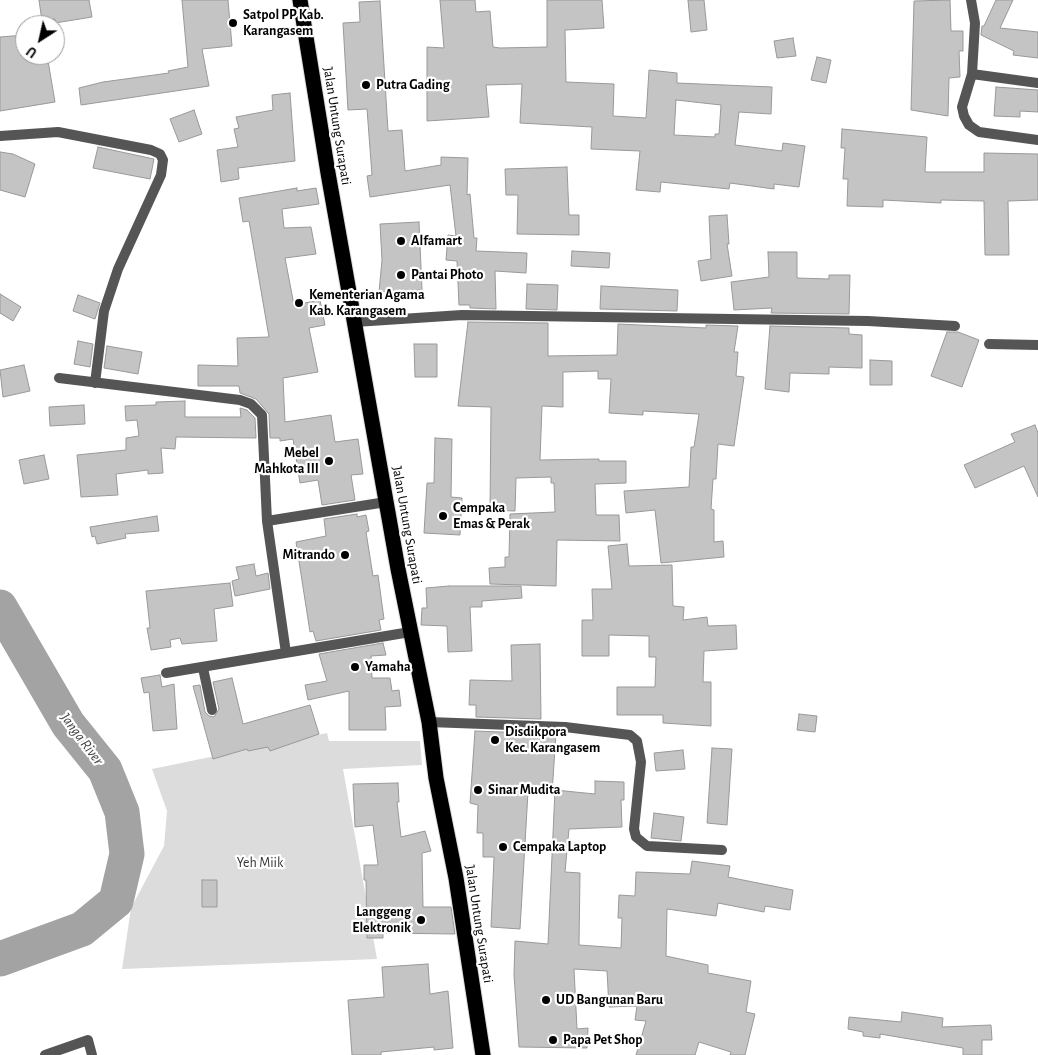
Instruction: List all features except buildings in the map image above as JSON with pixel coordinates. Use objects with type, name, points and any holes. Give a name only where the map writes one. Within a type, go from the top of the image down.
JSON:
[{"type":"highway","name":"Jalan Untung Surapati","points":[[300,0],[386,502],[429,722],[483,1055]]},
{"type":"street","points":[[971,0],[975,23],[972,74],[962,107],[964,116],[969,125],[988,134],[1038,140]]},
{"type":"street","points":[[972,74],[1038,83]]},
{"type":"street","points":[[0,136],[58,132],[151,150],[160,154],[163,160],[161,175],[118,269],[106,304],[95,383]]},
{"type":"street","points":[[355,322],[462,315],[868,320],[955,326]]},
{"type":"street","points":[[989,344],[1038,345]]},
{"type":"street","points":[[59,378],[240,400],[256,408],[262,415],[264,424],[267,521],[286,653]]},
{"type":"street","points":[[267,521],[386,502]]},
{"type":"street","points":[[166,673],[410,632]]},
{"type":"street","points":[[203,668],[212,710]]},
{"type":"street","points":[[429,722],[565,727],[630,735],[637,741],[641,762],[634,828],[636,837],[647,846],[722,850]]},
{"type":"street","points":[[45,1055],[88,1040],[92,1055]]},
{"type":"green space","name":"Yeh Miik","points":[[327,733],[329,741],[420,741],[422,765],[343,769],[377,959],[122,969],[131,908],[164,846],[167,811],[152,769]]},
{"type":"waterway","name":"Janga River","points":[[0,607],[68,724],[105,770],[122,812],[127,854],[116,901],[82,929],[0,959]]},
{"type":"place","name":"Satpol PP Kab. Karangasem","points":[[233,23]]},
{"type":"place","name":"Putra Gading","points":[[366,85]]},
{"type":"place","name":"Alfamart","points":[[401,241]]},
{"type":"place","name":"Pantai Photo","points":[[401,275]]},
{"type":"place","name":"Kementerian Agama Kab. Karangasem","points":[[299,303]]},
{"type":"place","name":"Mebel Mahkota III","points":[[329,461]]},
{"type":"place","name":"Cempaka Emas & Perak","points":[[443,516]]},
{"type":"place","name":"Mitrando","points":[[345,555]]},
{"type":"place","name":"Yamaha","points":[[355,667]]},
{"type":"place","name":"Disdikpora Kec. Karangasem","points":[[495,740]]},
{"type":"place","name":"Sinar Mudita","points":[[478,790]]},
{"type":"place","name":"Cempaka Laptop","points":[[503,847]]},
{"type":"place","name":"Langgeng Elektronik","points":[[421,920]]},
{"type":"place","name":"UD Bangunan Baru","points":[[546,1000]]},
{"type":"place","name":"Papa Pet Shop","points":[[553,1040]]}]
